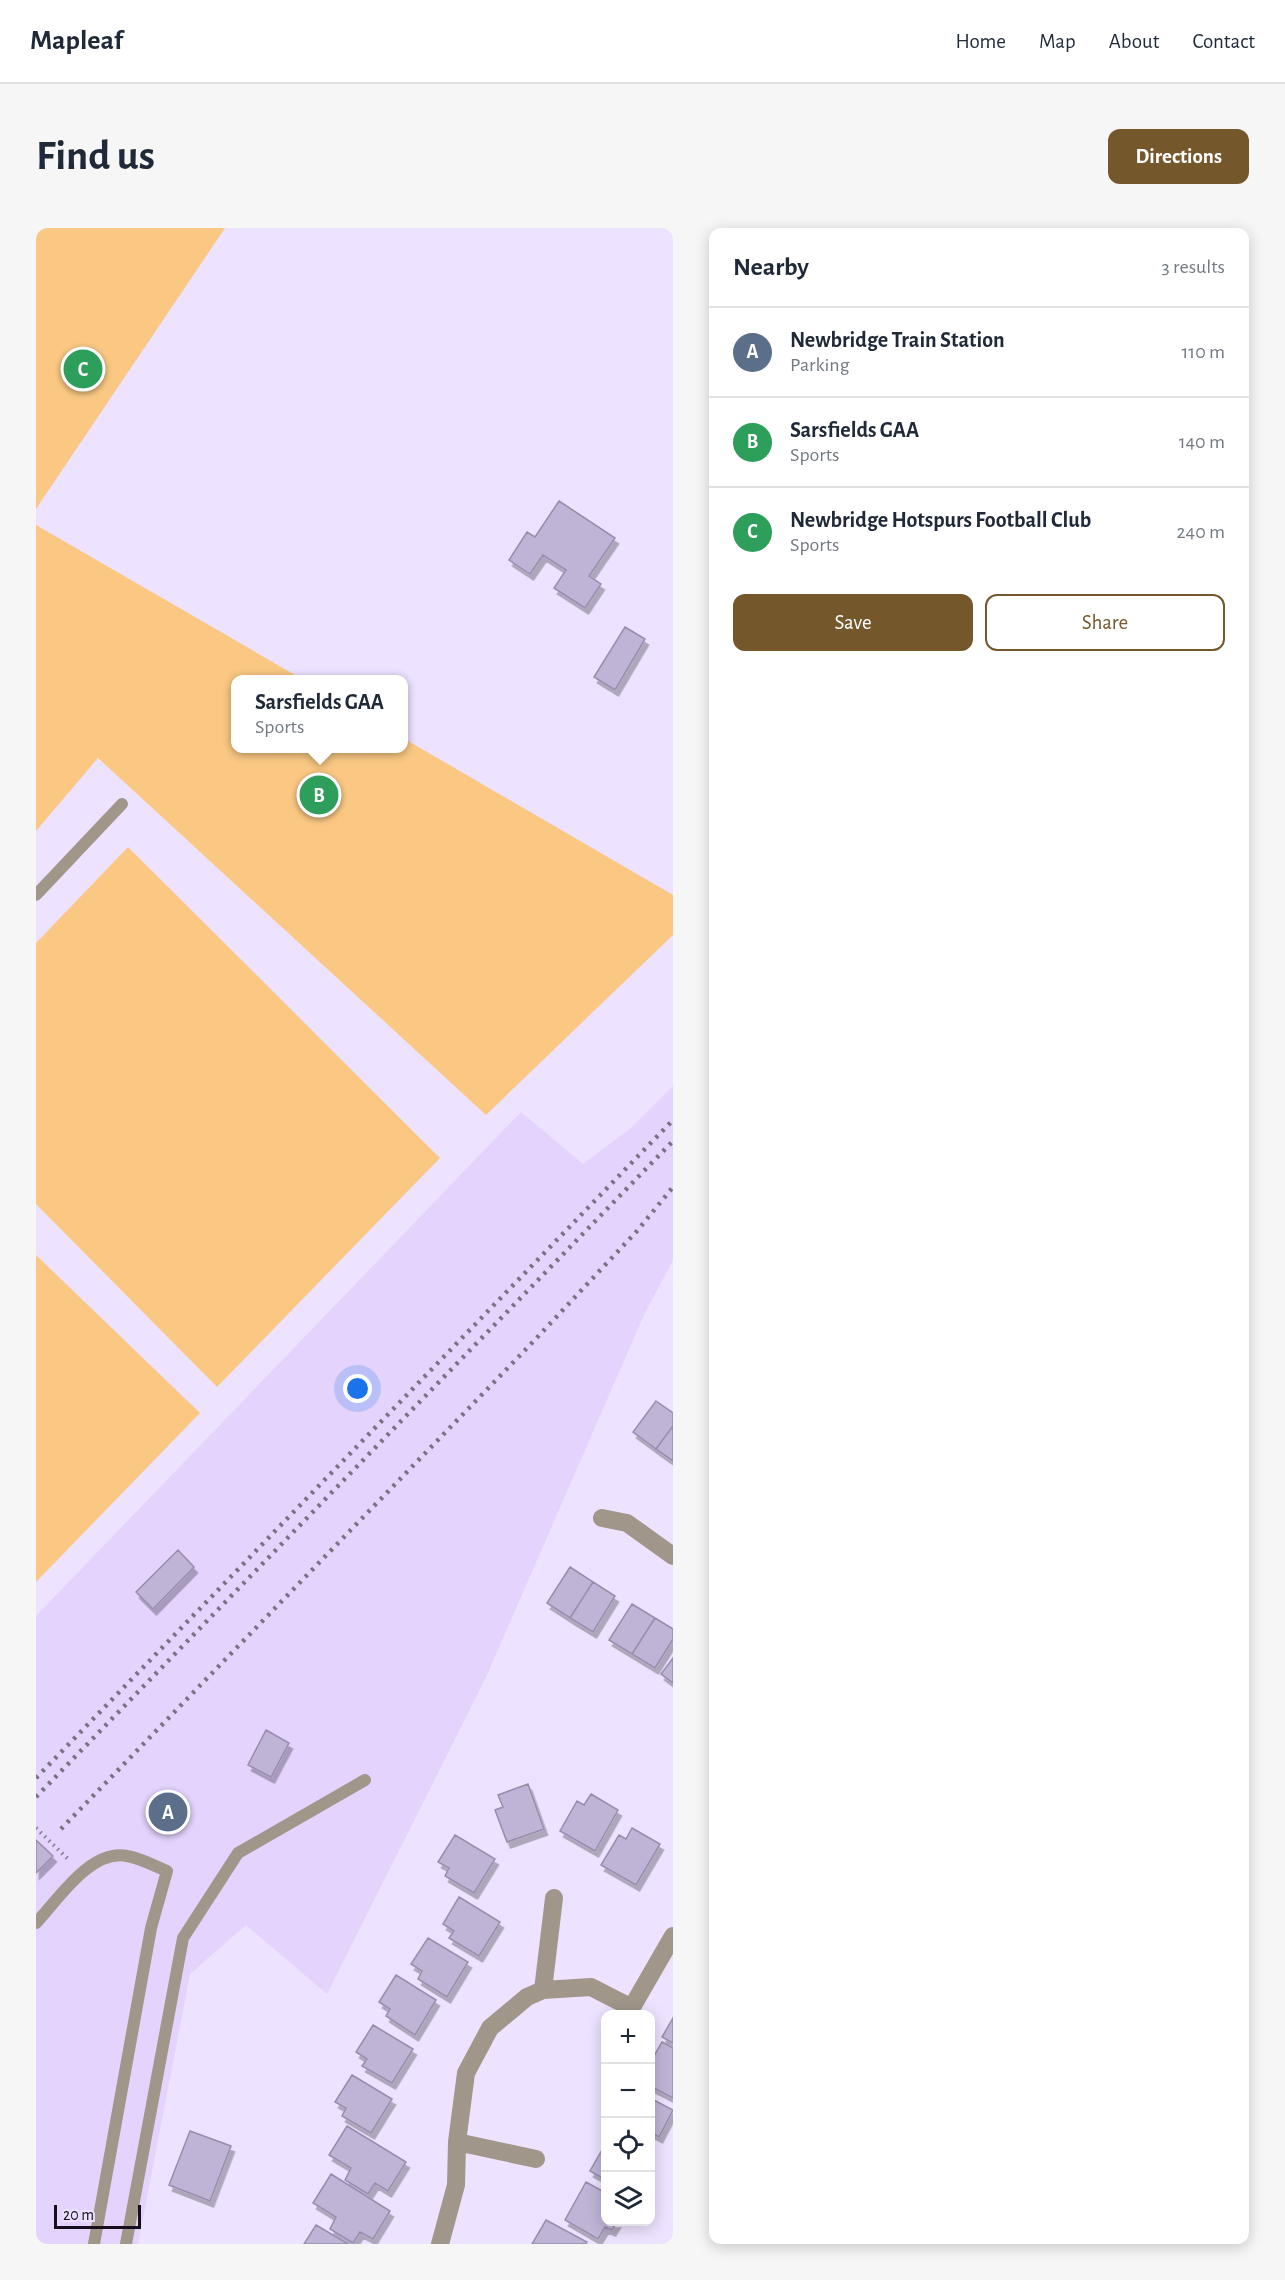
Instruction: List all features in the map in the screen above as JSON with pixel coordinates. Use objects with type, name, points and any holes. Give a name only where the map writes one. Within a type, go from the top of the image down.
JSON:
[{"type":"street","points":[[602,1518],[627,1523],[673,1557]]},
{"type":"street","points":[[543,1990],[554,1898]]},
{"type":"street","points":[[631,2010],[673,1936]]},
{"type":"street","points":[[440,2244],[456,2185],[457,2142],[466,2073],[490,2028],[526,1997],[543,1990],[591,1988],[628,2010]]},
{"type":"street","points":[[457,2142],[536,2159]]},
{"type":"lane","points":[[36,895],[122,804]]},
{"type":"lane","points":[[126,2244],[183,1938],[238,1853],[365,1780]]},
{"type":"lane","points":[[36,1923],[87,1869],[105,1858],[126,1855],[167,1871],[151,1928],[94,2244]]},
{"type":"path","points":[[36,1827],[72,1863],[87,1869]]},
{"type":"shaded area","points":[[36,228],[225,228],[36,509]]},
{"type":"shaded area","points":[[36,525],[295,675],[231,675],[231,753],[408,753],[408,741],[673,895],[673,935],[486,1115],[98,758],[36,831]]},
{"type":"shaded area","points":[[128,847],[440,1158],[217,1387],[36,1204],[36,943]]},
{"type":"shaded area","points":[[673,1086],[673,1260],[644,1315],[486,1677],[327,1994],[246,1925],[190,1974],[138,2244],[36,2244],[36,1616],[521,1112],[583,1164],[631,1128]]},
{"type":"shaded area","points":[[36,1255],[200,1413],[36,1582]]},
{"type":"building","points":[[559,501],[615,538],[589,576],[601,584],[585,608],[554,588],[566,570],[543,555],[530,574],[509,560],[527,532],[535,537]]},
{"type":"building","points":[[625,627],[645,639],[615,690],[594,677]]},
{"type":"building","points":[[656,1401],[673,1413],[673,1426],[656,1449],[633,1432]]},
{"type":"building","points":[[673,1426],[673,1461],[656,1449]]},
{"type":"building","points":[[178,1550],[194,1567],[153,1609],[136,1592]]},
{"type":"building","points":[[570,1567],[593,1582],[570,1618],[547,1603]]},
{"type":"building","points":[[593,1582],[615,1596],[593,1632],[570,1618]]},
{"type":"building","points":[[632,1604],[655,1618],[632,1654],[609,1640]]},
{"type":"building","points":[[655,1618],[673,1629],[673,1639],[655,1668],[632,1654]]},
{"type":"building","points":[[673,1658],[673,1683],[661,1674]]},
{"type":"building","points":[[266,1730],[289,1743],[271,1777],[248,1765]]},
{"type":"building","points":[[528,1784],[544,1829],[507,1842],[495,1810],[503,1807],[498,1795]]},
{"type":"building","points":[[591,1794],[618,1810],[595,1851],[560,1831],[577,1801],[584,1805]]},
{"type":"building","points":[[632,1828],[660,1844],[636,1885],[601,1865],[619,1835],[626,1839]]},
{"type":"building","points":[[455,1835],[495,1859],[474,1893],[445,1876],[449,1868],[438,1862]]},
{"type":"building","points":[[36,1840],[53,1856],[36,1873]]},
{"type":"building","points":[[459,1897],[500,1922],[479,1956],[449,1938],[454,1931],[443,1924]]},
{"type":"building","points":[[428,1938],[468,1962],[447,1997],[418,1979],[422,1971],[411,1964]]},
{"type":"building","points":[[396,1975],[436,2000],[415,2035],[386,2016],[390,2009],[379,2002]]},
{"type":"building","points":[[673,2018],[673,2043],[662,2037]]},
{"type":"building","points":[[373,2025],[413,2049],[392,2083],[362,2066],[367,2059],[356,2052]]},
{"type":"building","points":[[662,2042],[673,2048],[673,2098],[655,2089],[655,2054]]},
{"type":"building","points":[[352,2075],[392,2099],[371,2133],[342,2116],[346,2108],[335,2102]]},
{"type":"building","points":[[655,2101],[673,2110],[659,2137],[655,2135]]},
{"type":"building","points":[[347,2126],[406,2162],[388,2191],[375,2183],[368,2194],[345,2180],[351,2168],[329,2155]]},
{"type":"building","points":[[190,2131],[231,2146],[210,2201],[169,2185]]},
{"type":"building","points":[[601,2152],[601,2177],[590,2171]]},
{"type":"building","points":[[331,2174],[390,2211],[373,2239],[360,2232],[353,2243],[330,2229],[336,2217],[313,2203]]},
{"type":"building","points":[[586,2182],[601,2190],[601,2226],[614,2226],[612,2230],[605,2227],[598,2239],[565,2220]]},
{"type":"building","points":[[546,2220],[587,2242],[586,2244],[532,2244]]},
{"type":"building","points":[[316,2225],[348,2244],[304,2244]]},
{"type":"railway","points":[[36,1778],[673,1120]]},
{"type":"railway","points":[[36,1797],[673,1141]]},
{"type":"railway","points":[[61,1829],[530,1345],[637,1231],[673,1187]]},
{"type":"place","name":"Newbridge Hotspurs Football Club","points":[[83,369]]},
{"type":"place","name":"Sarsfields GAA","points":[[319,795]]},
{"type":"place","name":"Newbridge Train Station","points":[[168,1812]]}]
